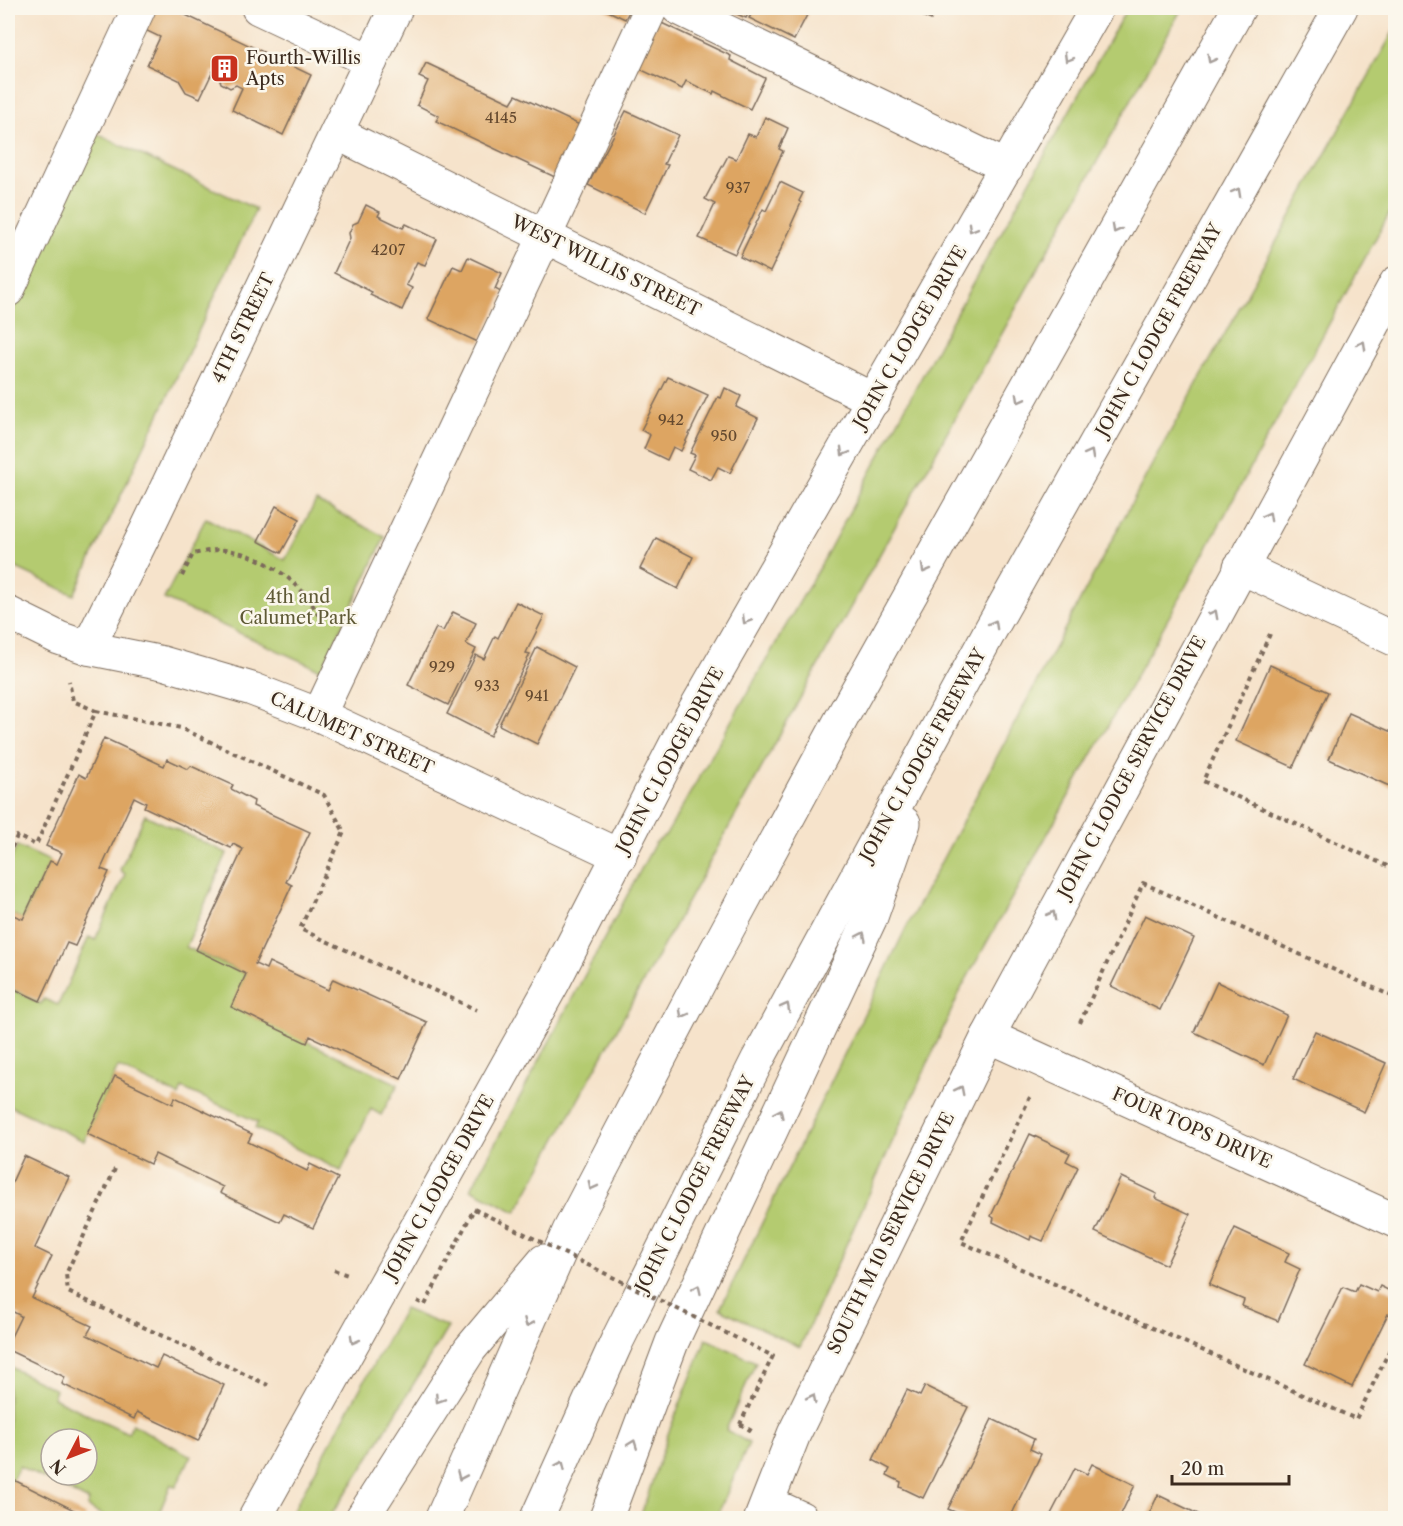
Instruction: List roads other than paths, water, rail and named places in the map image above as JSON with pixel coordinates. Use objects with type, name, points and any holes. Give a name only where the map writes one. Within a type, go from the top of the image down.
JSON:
[{"type":"main road","points":[[8,290],[139,8]]},
{"type":"main road","points":[[258,8],[371,61]]},
{"type":"main road","name":"4TH STREET","points":[[88,648],[396,8]]},
{"type":"main road","points":[[319,715],[651,8]]},
{"type":"main road","points":[[678,8],[1007,167]]},
{"type":"main road","name":"JOHN C LODGE DRIVE","points":[[255,1518],[553,983],[682,732],[1097,8]]},
{"type":"main road","points":[[441,1518],[568,1231],[710,962],[845,712],[1239,8]]},
{"type":"main road","name":"JOHN C LODGE FREEWAY","points":[[537,1518],[617,1341],[753,1069],[936,730],[1341,8]]},
{"type":"main road","name":"WEST WILLIS STREET","points":[[337,133],[874,400]]},
{"type":"main road","points":[[1395,283],[1240,567],[1395,640]]},
{"type":"main road","name":"JOHN C LODGE SERVICE DRIVE","points":[[1024,967],[1240,567]]},
{"type":"main road","name":"CALUMET STREET","points":[[8,613],[59,638],[88,648],[163,663],[252,689],[319,715],[620,856]]},
{"type":"main road","points":[[606,1518],[672,1342],[871,916],[936,730]]},
{"type":"main road","name":"SOUTH M 10 SERVICE DRIVE","points":[[765,1511],[794,1434],[951,1107],[1024,967]]},
{"type":"main road","name":"FOUR TOPS DRIVE","points":[[988,1036],[1395,1221]]},
{"type":"main road","points":[[362,1518],[471,1349],[568,1231]]},
{"type":"main road","points":[[765,1511],[801,1518]]},
{"type":"place","name":"Fourth-Willis Apts","points":[[225,68]]},
{"type":"park label","name":"4th and Calumet Park","points":[[298,607]]}]
